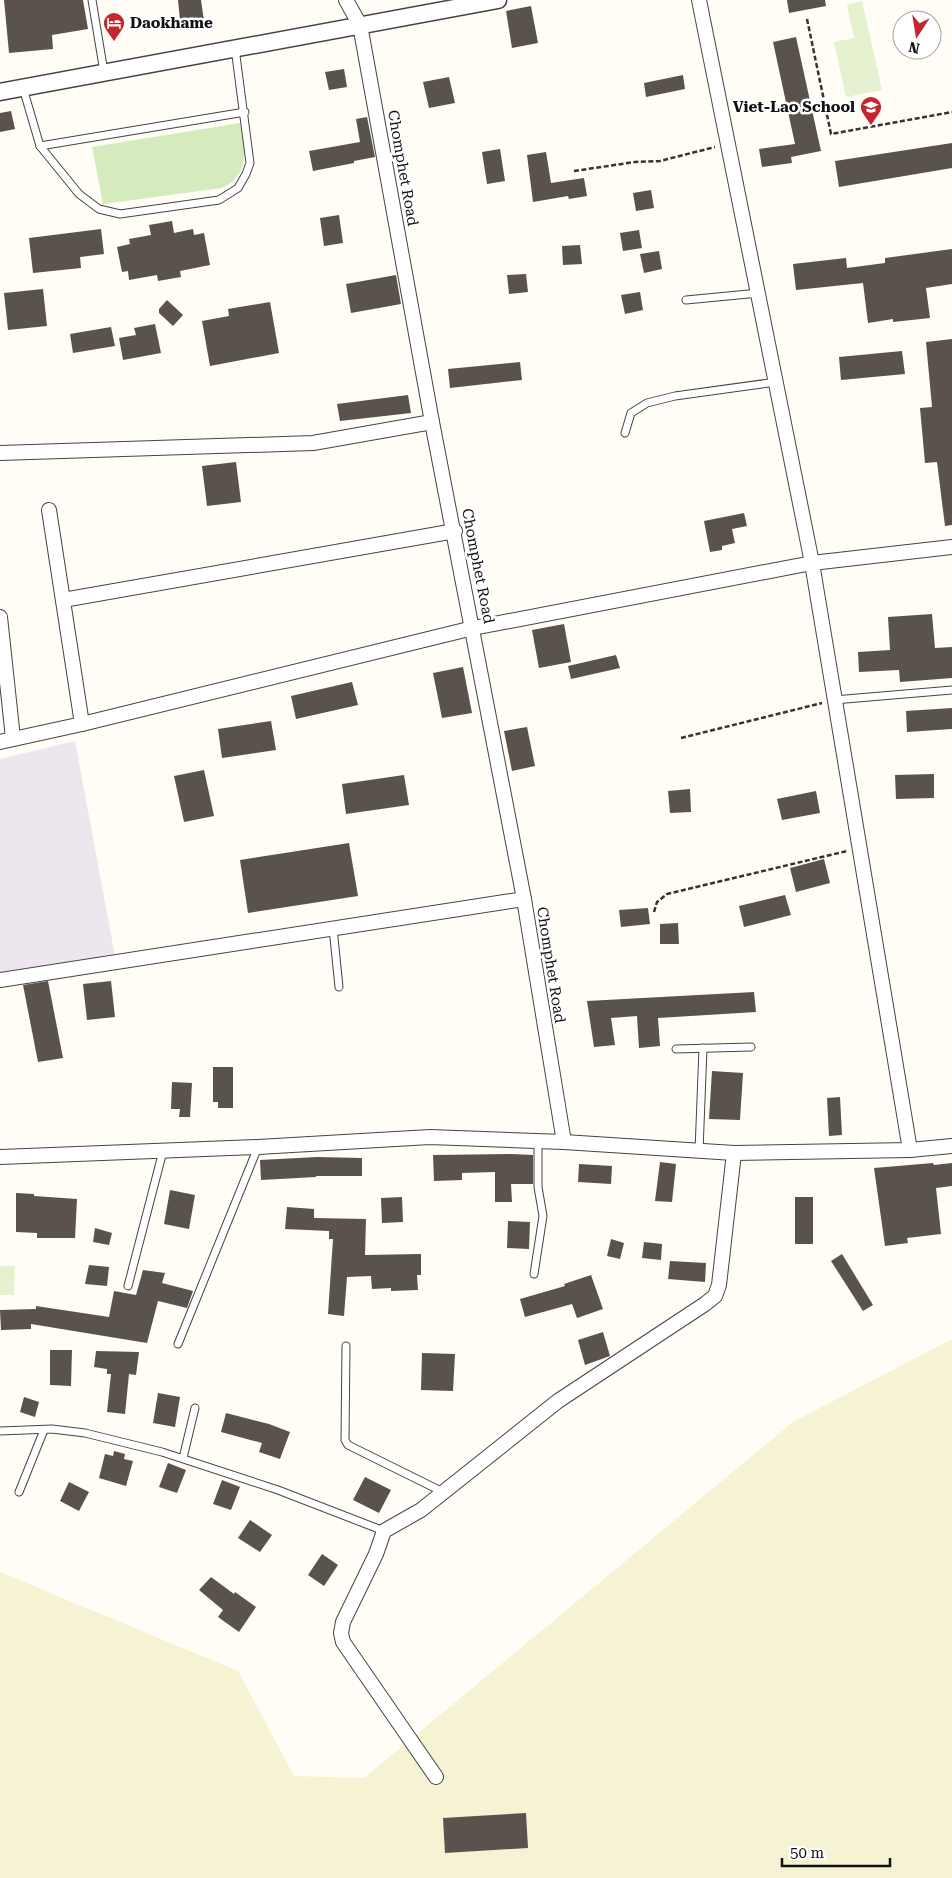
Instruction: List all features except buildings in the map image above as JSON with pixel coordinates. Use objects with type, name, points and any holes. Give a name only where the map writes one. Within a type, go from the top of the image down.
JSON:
[{"type":"street","name":"Chomphet Road","points":[[346,0],[360,25],[432,422],[455,531],[524,899],[564,1142]]},
{"type":"street","points":[[0,92],[360,25],[461,3],[498,0]]},
{"type":"street","points":[[700,0],[812,563],[910,1150]]},
{"type":"street","points":[[0,453],[313,443],[432,422]]},
{"type":"street","points":[[50,510],[82,724]]},
{"type":"street","points":[[63,600],[455,531]]},
{"type":"street","points":[[0,617],[6,740],[82,724],[473,628],[812,563],[952,548]]},
{"type":"street","points":[[0,980],[524,899]]},
{"type":"street","points":[[0,1157],[258,1147],[430,1137],[564,1142],[734,1153],[910,1150],[952,1146]]},
{"type":"street","points":[[436,1777],[343,1642],[341,1633],[344,1622],[376,1554],[384,1531],[421,1510],[558,1400],[706,1304],[715,1296],[719,1285],[734,1153]]},
{"type":"lane","points":[[92,0],[104,72]]},
{"type":"lane","points":[[23,88],[40,146],[79,194],[99,209],[120,214],[220,200],[238,188],[250,163],[235,48]]},
{"type":"lane","points":[[40,146],[244,112]]},
{"type":"lane","points":[[686,300],[759,292]]},
{"type":"lane","points":[[625,433],[631,413],[647,403],[675,396],[776,382]]},
{"type":"lane","points":[[834,700],[952,690]]},
{"type":"lane","points":[[333,928],[339,988]]},
{"type":"lane","points":[[676,1049],[751,1047]]},
{"type":"lane","points":[[699,1151],[703,1048]]},
{"type":"lane","points":[[534,1274],[543,1216],[538,1187],[538,1141]]},
{"type":"lane","points":[[178,1344],[258,1147]]},
{"type":"lane","points":[[128,1286],[163,1151]]},
{"type":"lane","points":[[346,1346],[345,1440],[348,1445],[442,1492]]},
{"type":"lane","points":[[183,1458],[195,1408]]},
{"type":"lane","points":[[19,1492],[44,1430]]},
{"type":"lane","points":[[0,1431],[44,1430],[85,1432],[183,1458],[278,1490],[384,1531]]},
{"type":"path","points":[[807,18],[831,134],[952,112]]},
{"type":"path","points":[[574,171],[635,162],[660,161],[729,144]]},
{"type":"path","points":[[680,738],[834,700]]},
{"type":"path","points":[[654,912],[657,902],[667,894],[859,848]]},
{"type":"shaded area","points":[[75,741],[115,956],[0,978],[0,759]]},
{"type":"shaded area","points":[[952,1339],[952,1878],[0,1878],[0,1572],[238,1671],[294,1776],[364,1778],[793,1422]]},
{"type":"green space","points":[[862,1],[882,90],[846,97],[834,42],[854,38],[847,5]]},
{"type":"green space","points":[[240,123],[244,151],[242,168],[232,182],[222,188],[103,204],[92,147]]},
{"type":"green space","points":[[0,1266],[15,1266],[14,1295],[0,1295]]},
{"type":"place","name":"Daokhame","points":[[114,42]]},
{"type":"place","name":"Viet-Lao School","points":[[871,126]]}]
